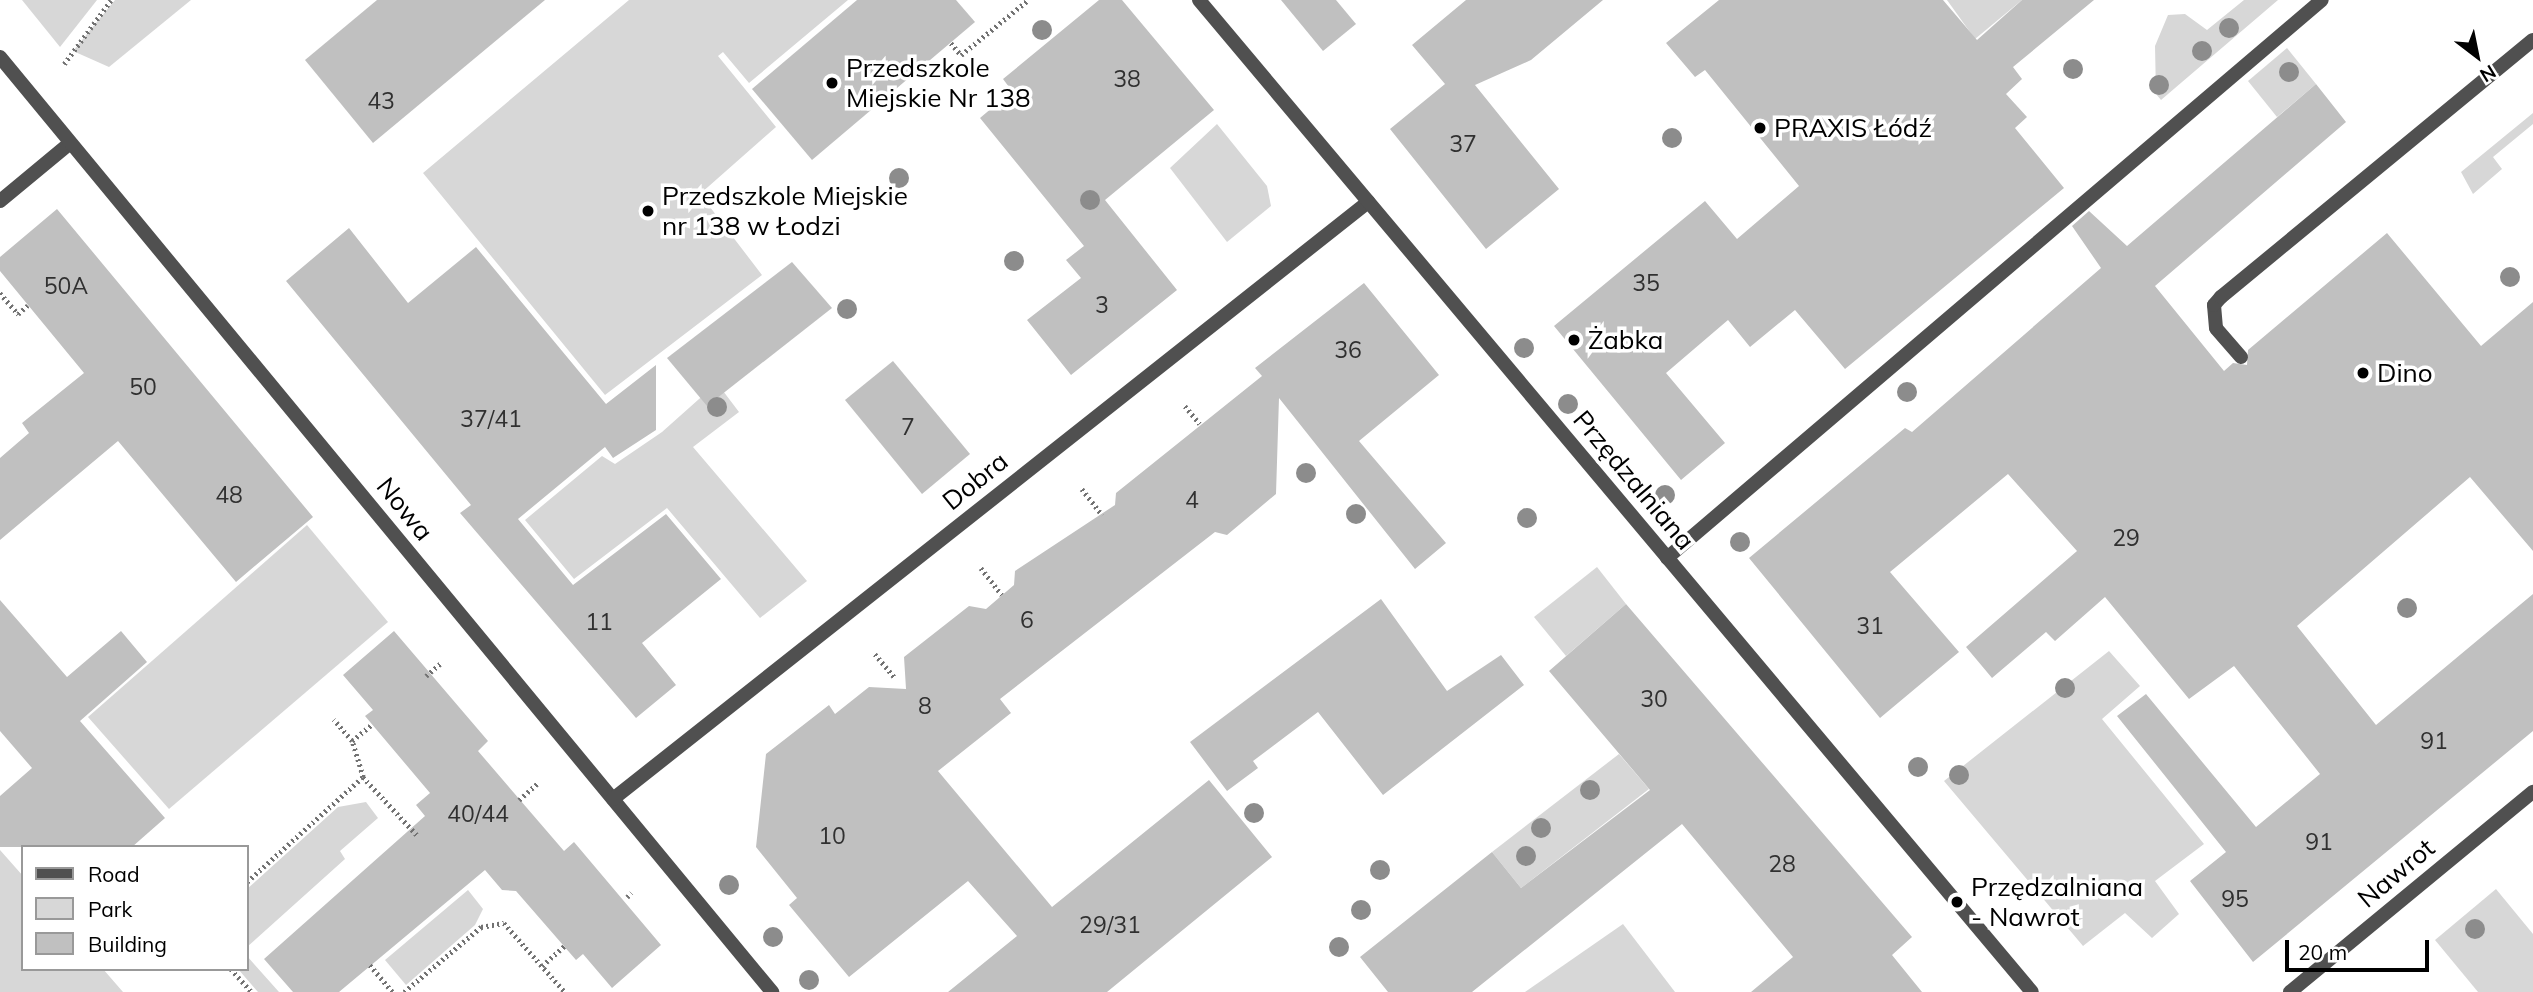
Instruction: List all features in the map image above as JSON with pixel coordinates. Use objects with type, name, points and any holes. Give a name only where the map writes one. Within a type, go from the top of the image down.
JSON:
[{"type":"street","name":"Przędzalniana","points":[[1199,0],[2032,992]]},
{"type":"street","points":[[1667,558],[2322,0]]},
{"type":"street","points":[[2241,357],[2216,328],[2214,306],[2221,297],[2533,40]]},
{"type":"street","name":"Nowa","points":[[0,57],[772,992]]},
{"type":"street","points":[[0,201],[70,143]]},
{"type":"street","name":"Dobra","points":[[613,799],[1368,202]]},
{"type":"street","name":"Nawrot","points":[[2290,992],[2533,792]]},
{"type":"path","points":[[64,64],[111,0]]},
{"type":"path","points":[[951,43],[961,55],[1028,0]]},
{"type":"path","points":[[0,293],[18,314],[28,305]]},
{"type":"path","points":[[1185,406],[1200,424]]},
{"type":"path","points":[[1082,489],[1102,515]]},
{"type":"path","points":[[981,568],[1002,595]]},
{"type":"path","points":[[875,654],[894,677]]},
{"type":"path","points":[[426,676],[441,663]]},
{"type":"path","points":[[334,720],[352,741],[363,777],[417,835]]},
{"type":"path","points":[[352,741],[372,724]]},
{"type":"path","points":[[248,881],[363,777]]},
{"type":"path","points":[[519,800],[539,782]]},
{"type":"path","points":[[404,992],[481,926],[505,923],[565,992]]},
{"type":"path","points":[[542,966],[564,946]]},
{"type":"path","points":[[370,965],[393,992]]},
{"type":"path","points":[[234,971],[252,992]]},
{"type":"green space","points":[[22,0],[97,0],[60,47]]},
{"type":"green space","points":[[115,0],[191,0],[109,67],[73,51]]},
{"type":"green space","name":"Przedszkole Miejskie nr 138 w Łodzi","points":[[629,0],[848,0],[749,83],[723,52],[718,56],[776,127],[700,194],[762,275],[605,395],[423,173]]},
{"type":"green space","points":[[1947,0],[2022,0],[1975,39]]},
{"type":"green space","points":[[2244,0],[2278,0],[2161,100],[2156,94],[2155,46],[2168,15],[2185,14],[2207,30]]},
{"type":"green space","points":[[2287,48],[2316,84],[2277,117],[2248,81]]},
{"type":"green space","points":[[2533,113],[2533,124],[2493,157],[2502,169],[2473,194],[2461,172]]},
{"type":"green space","points":[[1217,124],[1267,186],[1271,206],[1227,242],[1170,168]]},
{"type":"green space","points":[[717,383],[739,412],[693,447],[807,581],[760,618],[667,508],[574,579],[525,520],[602,456],[615,464],[662,432]]},
{"type":"green space","points":[[307,525],[388,622],[169,809],[88,717]]},
{"type":"green space","points":[[1597,567],[1626,604],[1566,656],[1534,617]]},
{"type":"green space","points":[[2109,651],[2140,686],[2102,719],[2204,844],[2155,881],[2179,914],[2152,938],[2125,913],[2083,946],[1944,781]]},
{"type":"green space","points":[[1619,754],[1649,789],[1521,888],[1492,852]]},
{"type":"green space","points":[[366,802],[378,818],[340,851],[345,859],[248,946],[248,888],[338,807]]},
{"type":"green space","points":[[0,850],[21,874],[21,971],[105,971],[123,992],[0,992]]},
{"type":"green space","points":[[2496,889],[2533,934],[2533,992],[2478,992],[2435,940]]},
{"type":"green space","points":[[468,890],[483,909],[475,925],[406,985],[385,960]]},
{"type":"green space","points":[[1623,924],[1675,992],[1525,992]]},
{"type":"green space","points":[[248,957],[279,992],[258,992],[240,971],[248,971]]},
{"type":"building","points":[[377,0],[545,0],[373,143],[305,60]]},
{"type":"building","name":"Przedszkole Miejskie Nr 138","points":[[857,0],[956,0],[975,22],[812,160],[752,89]]},
{"type":"building","points":[[1099,0],[1122,0],[1214,110],[1105,200],[1177,290],[1071,375],[1027,320],[1081,278],[1066,260],[1084,246],[980,118],[1012,91],[1003,79]]},
{"type":"building","points":[[1281,0],[1336,0],[1356,24],[1323,51]]},
{"type":"building","points":[[1466,0],[1603,0],[1531,60],[1475,85],[1559,189],[1486,249],[1390,129],[1445,84],[1412,45]]},
{"type":"building","points":[[1719,0],[1943,0],[1977,40],[2022,0],[2094,0],[2013,67],[2022,79],[2006,94],[2027,117],[2015,128],[2064,188],[1845,369],[1795,310],[1750,347],[1728,320],[1666,373],[1725,443],[1681,480],[1554,326],[1705,201],[1737,239],[1799,186],[1705,70],[1695,77],[1666,43]]},
{"type":"building","points":[[2316,84],[2346,122],[2155,286],[2224,371],[2233,363],[2247,365],[2248,350],[2387,233],[2481,346],[2533,302],[2533,551],[2470,477],[2297,626],[2376,725],[2533,594],[2533,731],[2253,962],[2190,881],[2226,852],[2117,716],[2146,694],[2256,827],[2320,774],[2234,666],[2189,699],[2105,597],[2055,641],[2046,632],[1992,678],[1966,647],[2077,551],[2008,474],[1890,572],[1959,652],[1880,718],[1749,558],[1905,428],[1912,432],[2101,268],[2072,226],[2089,211],[2127,246]]},
{"type":"building","points":[[57,209],[313,517],[236,582],[118,441],[0,540],[0,458],[29,433],[22,423],[84,373],[0,271],[0,257]]},
{"type":"building","points":[[349,228],[408,303],[476,247],[606,404],[656,365],[656,430],[613,458],[605,447],[518,519],[573,585],[666,514],[721,579],[642,643],[676,685],[636,718],[460,513],[471,505],[286,281]]},
{"type":"building","points":[[792,262],[832,308],[707,406],[667,358]]},
{"type":"building","points":[[1364,283],[1439,375],[1359,441],[1446,543],[1415,569],[1279,398],[1276,494],[1227,535],[1215,532],[1000,699],[1011,713],[938,771],[1052,907],[1209,780],[1272,857],[1107,992],[948,992],[1017,936],[968,881],[849,977],[789,905],[797,898],[756,847],[766,754],[829,705],[835,714],[869,687],[906,689],[904,657],[969,606],[986,609],[1014,585],[1015,571],[1115,505],[1116,493],[1262,376],[1255,368]]},
{"type":"building","points":[[893,361],[970,454],[922,494],[845,400]]},
{"type":"building","points":[[1381,599],[1447,691],[1501,655],[1524,685],[1383,795],[1318,712],[1253,761],[1258,768],[1227,791],[1190,742]]},
{"type":"building","points":[[0,600],[67,677],[121,631],[147,662],[80,721],[165,818],[134,845],[0,847],[0,796],[32,768],[0,731]]},
{"type":"building","points":[[1626,604],[1912,937],[1892,955],[1922,992],[1751,992],[1793,957],[1682,824],[1472,992],[1388,992],[1360,957],[1492,852],[1521,888],[1650,790],[1549,671]]},
{"type":"building","points":[[394,631],[488,741],[478,751],[564,851],[574,842],[661,945],[612,988],[583,954],[576,960],[516,891],[502,890],[485,870],[339,992],[293,992],[264,959],[425,816],[416,805],[430,793],[365,716],[373,710],[343,675]]},
{"type":"place","name":"Przedszkole Miejskie Nr 138","points":[[832,83]]},
{"type":"place","name":"PRAXIS Łódź","points":[[1760,128]]},
{"type":"place","name":"Przedszkole Miejskie nr 138 w Łodzi","points":[[648,211]]},
{"type":"place","name":"Żabka","points":[[1574,340]]},
{"type":"place","name":"Dino","points":[[2363,373]]},
{"type":"place","name":"Przędzalniana - Nawrot","points":[[1957,902]]}]
